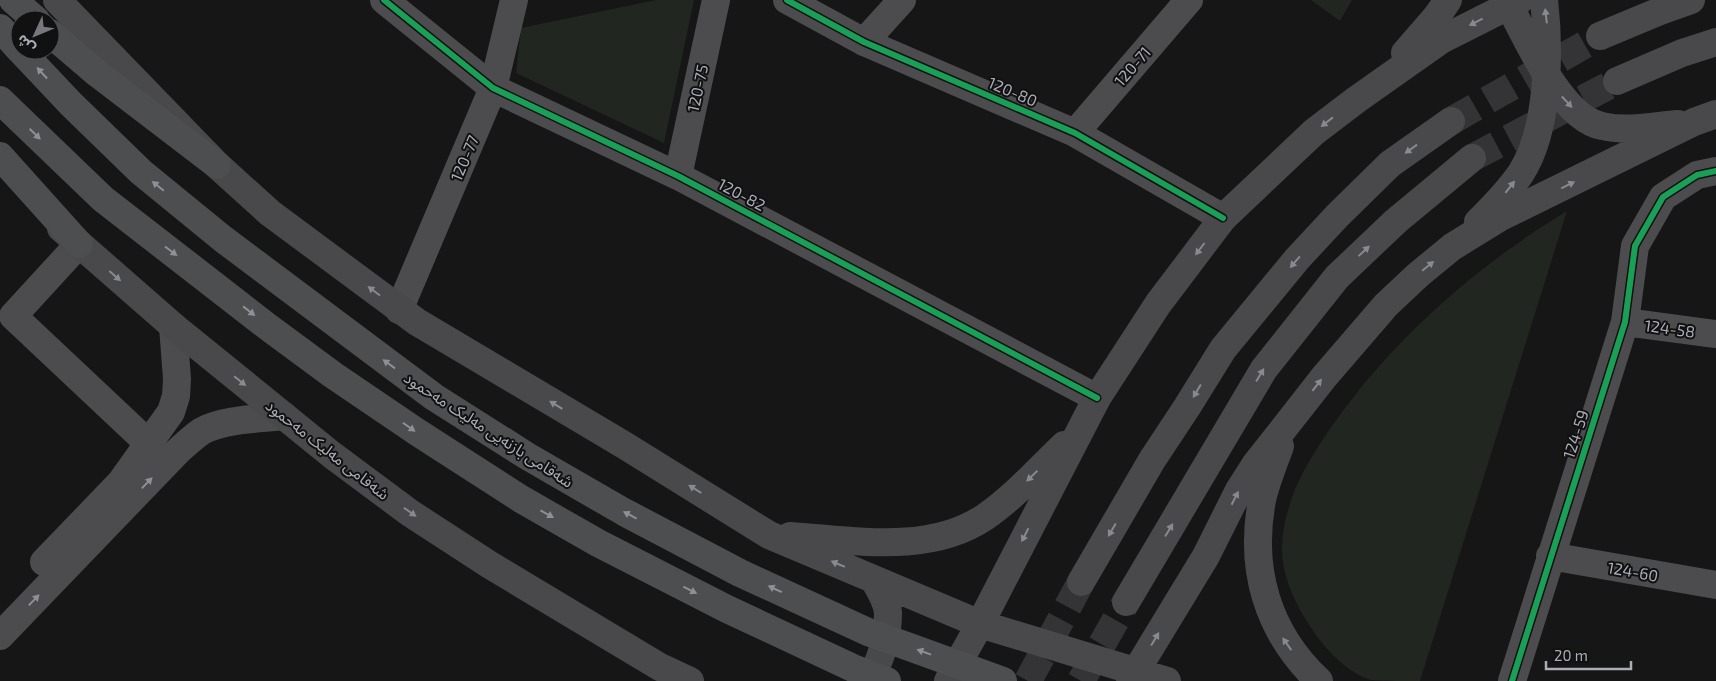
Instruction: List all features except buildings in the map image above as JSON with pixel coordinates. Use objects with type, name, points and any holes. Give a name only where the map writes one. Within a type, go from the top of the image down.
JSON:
[{"type":"highway","points":[[13,0],[24,10]]},
{"type":"highway","name":"شەقامی بازنەیی مەلیک مەحمود","points":[[0,28],[10,39]]},
{"type":"highway","points":[[60,42],[98,74],[217,165]]},
{"type":"highway","name":"شەقامی بازنەیی مەلیک مەحمود","points":[[29,60],[71,104],[141,172],[223,239],[434,398],[527,456],[624,512],[740,573],[868,632],[1003,681]]},
{"type":"highway","points":[[0,100],[103,199],[333,375],[417,432],[520,499],[598,543],[727,609],[852,668],[887,681]]},
{"type":"highway","points":[[0,156],[79,244]]},
{"type":"main road","points":[[57,0],[217,165],[270,213],[417,322],[624,445],[769,535],[980,624],[1133,676],[1166,681]]},
{"type":"main road","points":[[1356,100],[1400,58],[1437,16],[1448,0]]},
{"type":"main road","points":[[1452,248],[1499,201],[1526,164],[1536,138],[1542,113],[1546,75],[1548,33],[1544,0]]},
{"type":"main road","points":[[1600,36],[1660,10],[1691,0]]},
{"type":"main road","points":[[948,681],[980,624],[1097,398],[1158,304],[1223,218],[1314,132],[1356,100],[1441,40],[1512,2],[1546,75],[1578,113],[1588,121],[1600,126],[1637,128],[1705,118]]},
{"type":"main road","points":[[1617,81],[1682,53],[1716,42]]},
{"type":"main road","points":[[1133,676],[1206,556],[1239,490],[1255,465],[1345,351],[1386,304],[1452,248],[1499,218],[1705,118]]},
{"type":"main road","points":[[1081,582],[1152,460],[1188,407],[1223,349],[1297,259],[1337,216],[1390,164],[1451,121]]},
{"type":"main road","points":[[1126,602],[1264,369],[1337,277],[1396,221],[1472,158]]},
{"type":"main road","name":"شەقامی مەلیک مەحمود","points":[[0,171],[79,244],[173,326],[284,416],[410,513],[490,565],[660,667],[690,681]]},
{"type":"main road","points":[[1287,423],[1263,498],[1257,544],[1260,573],[1265,597],[1284,639],[1319,681]]},
{"type":"main road","points":[[769,535],[904,542],[937,537],[960,530],[984,518],[1006,500],[1080,430]]},
{"type":"main road","points":[[490,565],[660,681]]},
{"type":"main road","points":[[868,681],[877,668],[888,612],[883,595],[874,580]]},
{"type":"street","name":"120-82","points":[[384,0],[493,88],[678,176],[1097,398]]},
{"type":"street","name":"120-75","points":[[678,176],[716,0]]},
{"type":"street","name":"120-80","points":[[787,0],[864,42],[1075,133],[1223,218]]},
{"type":"street","points":[[864,42],[902,0]]},
{"type":"street","name":"120-71","points":[[1075,133],[1189,0]]},
{"type":"street","name":"120-77","points":[[399,310],[493,88],[519,1]]},
{"type":"street","name":"124-59","points":[[1512,681],[1625,322],[1635,246],[1663,197],[1697,175],[1716,171]]},
{"type":"street","points":[[79,244],[13,316],[148,444]]},
{"type":"street","name":"124-58","points":[[1625,322],[1716,334]]},
{"type":"street","points":[[0,608],[121,482],[171,412],[176,396],[177,379],[173,326]]},
{"type":"street","points":[[0,636],[191,439],[204,430],[228,423],[284,416]]},
{"type":"street","name":"124-60","points":[[1550,556],[1716,585]]},
{"type":"shaded area","points":[[656,0],[694,0],[664,143],[516,73],[521,28]]},
{"type":"shaded area","points":[[1311,0],[1352,0],[1340,21]]},
{"type":"shaded area","points":[[1567,211],[1420,681],[1371,680],[1361,676],[1342,664],[1318,638],[1301,612],[1289,586],[1282,558],[1282,549],[1283,532],[1291,499],[1313,454],[1332,426],[1356,394],[1409,334],[1469,280],[1533,232]]},
{"type":"tunnel","points":[[1451,121],[1600,36]]},
{"type":"tunnel","points":[[1472,158],[1617,81]]},
{"type":"tunnel","points":[[1028,681],[1081,582]]},
{"type":"tunnel","points":[[1081,681],[1126,602]]},
{"type":"cycle path","points":[[384,0],[493,88],[678,176],[1097,398]]},
{"type":"cycle path","points":[[787,0],[864,42],[1075,133],[1223,218]]},
{"type":"cycle path","points":[[1512,681],[1625,322],[1635,246],[1663,197],[1697,175],[1716,171]]}]
